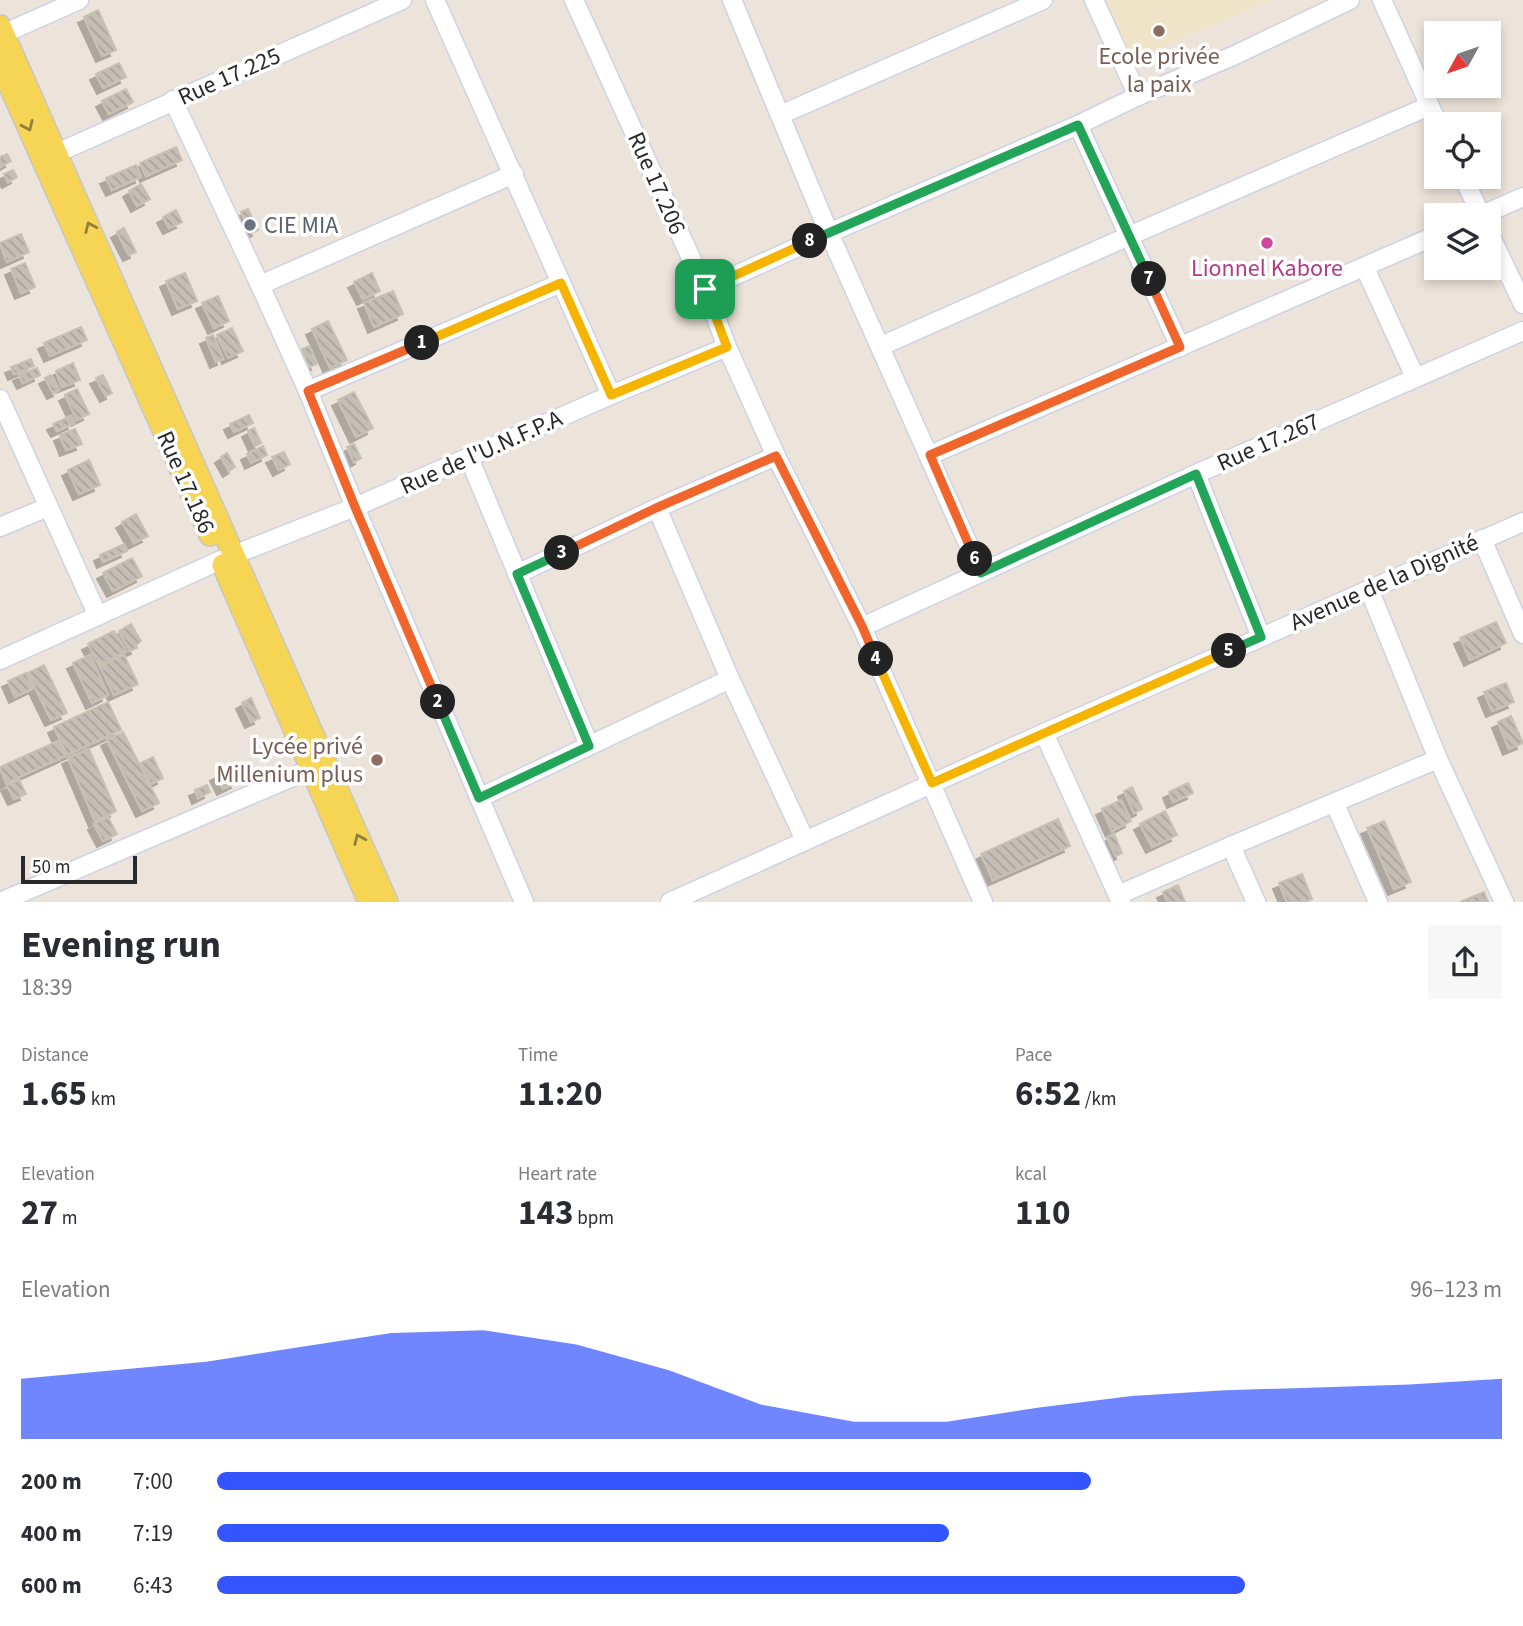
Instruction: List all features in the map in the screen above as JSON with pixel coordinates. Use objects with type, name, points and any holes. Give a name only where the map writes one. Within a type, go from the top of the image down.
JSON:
[{"type":"main road","points":[[2,30],[228,557],[387,901]]},
{"type":"main road","name":"Rue 17.186","points":[[0,64],[7,98],[228,557],[311,769],[369,901]]},
{"type":"street","points":[[2,30],[79,0]]},
{"type":"street","name":"Rue 17.225","points":[[57,153],[402,0]]},
{"type":"street","points":[[435,0],[611,395]]},
{"type":"street","name":"Rue 17.206","points":[[574,0],[705,289],[727,347],[776,456],[862,626],[983,901]]},
{"type":"street","points":[[733,0],[829,233],[981,573]]},
{"type":"street","points":[[780,116],[1043,0]]},
{"type":"street","points":[[1094,0],[1138,96]]},
{"type":"street","points":[[705,289],[1233,56],[1350,0]]},
{"type":"street","points":[[1382,0],[1432,112]]},
{"type":"street","points":[[173,100],[308,391],[524,901]]},
{"type":"street","points":[[881,346],[1429,106]]},
{"type":"street","points":[[1078,125],[1180,347]]},
{"type":"street","points":[[260,285],[514,174]]},
{"type":"street","points":[[1501,206],[1523,197]]},
{"type":"street","points":[[930,455],[1424,241]]},
{"type":"street","points":[[1501,258],[1523,304]]},
{"type":"street","points":[[1365,268],[1415,377]]},
{"type":"street","points":[[308,391],[561,283]]},
{"type":"street","name":"Rue 17.267","points":[[862,626],[1196,474],[1523,331]]},
{"type":"street","name":"Rue de l'U.N.F.P.A","points":[[0,660],[228,557],[355,507],[727,347]]},
{"type":"street","points":[[0,398],[98,616]]},
{"type":"street","points":[[517,574],[656,508],[776,456]]},
{"type":"street","points":[[469,458],[589,746]]},
{"type":"street","points":[[1196,474],[1261,637]]},
{"type":"street","points":[[0,527],[48,507]]},
{"type":"street","points":[[656,508],[730,679],[805,840]]},
{"type":"street","name":"Avenue de la Dignité","points":[[670,901],[703,895],[805,840],[1523,522]]},
{"type":"street","points":[[1482,539],[1523,634]]},
{"type":"street","points":[[1369,589],[1438,759],[1504,901]]},
{"type":"street","points":[[479,798],[730,679]]},
{"type":"street","points":[[1044,733],[1120,898],[1231,846],[1438,759]]},
{"type":"street","points":[[0,901],[37,894],[311,769]]},
{"type":"street","points":[[1335,804],[1378,901]]},
{"type":"street","points":[[1231,846],[1256,901]]},
{"type":"shaded area","name":"Ecole privée la paix","points":[[1104,0],[1270,0],[1131,61]]},
{"type":"building","points":[[98,10],[116,50],[102,56],[84,17]]},
{"type":"building","points":[[119,63],[126,77],[103,88],[96,74]]},
{"type":"building","points":[[126,89],[133,102],[109,114],[102,101]]},
{"type":"building","points":[[176,147],[182,160],[146,176],[140,163]]},
{"type":"building","points":[[7,154],[11,161],[0,167],[0,157]]},
{"type":"building","points":[[136,165],[141,177],[112,190],[106,178]]},
{"type":"building","points":[[13,170],[17,177],[8,182],[4,174]]},
{"type":"building","points":[[141,184],[150,199],[137,206],[129,191]]},
{"type":"building","points":[[248,209],[258,230],[251,233],[241,212]]},
{"type":"building","points":[[176,210],[182,222],[169,228],[163,217]]},
{"type":"building","points":[[124,228],[136,252],[129,255],[117,232]]},
{"type":"building","points":[[21,234],[29,252],[7,262],[0,243]]},
{"type":"building","points":[[25,263],[35,287],[21,293],[11,269]]},
{"type":"building","points":[[185,273],[197,301],[178,309],[166,281]]},
{"type":"building","points":[[372,273],[380,291],[363,299],[354,282]]},
{"type":"building","points":[[393,291],[403,314],[374,327],[364,303]]},
{"type":"building","points":[[218,296],[229,321],[214,328],[202,303]]},
{"type":"building","points":[[328,321],[347,360],[330,368],[312,329]]},
{"type":"building","points":[[81,327],[87,340],[50,356],[44,343]]},
{"type":"building","points":[[232,328],[243,351],[228,358],[217,335]]},
{"type":"building","points":[[213,335],[223,359],[216,362],[206,338]]},
{"type":"building","points":[[309,346],[317,364],[309,367],[302,349]]},
{"type":"building","points":[[31,359],[34,366],[14,374],[11,367]]},
{"type":"building","points":[[73,363],[80,380],[62,387],[56,371]]},
{"type":"building","points":[[37,368],[40,375],[23,383],[19,375]]},
{"type":"building","points":[[51,375],[59,390],[53,393],[45,378]]},
{"type":"building","points":[[103,375],[112,393],[106,396],[96,378]]},
{"type":"building","points":[[77,389],[89,414],[77,420],[65,395]]},
{"type":"building","points":[[354,392],[373,428],[356,437],[338,400]]},
{"type":"building","points":[[249,415],[253,423],[234,432],[230,424]]},
{"type":"building","points":[[71,416],[74,423],[57,431],[53,424]]},
{"type":"building","points":[[254,428],[261,443],[255,446],[248,431]]},
{"type":"building","points":[[75,429],[82,444],[66,450],[60,435]]},
{"type":"building","points":[[354,444],[361,458],[354,462],[347,447]]},
{"type":"building","points":[[263,446],[267,455],[251,463],[247,454]]},
{"type":"building","points":[[284,452],[290,464],[279,470],[272,457]]},
{"type":"building","points":[[227,453],[235,467],[229,471],[221,457]]},
{"type":"building","points":[[89,460],[100,485],[79,494],[68,470]]},
{"type":"building","points":[[136,514],[148,536],[134,543],[122,522]]},
{"type":"building","points":[[124,544],[127,551],[103,562],[100,555]]},
{"type":"building","points":[[132,558],[142,576],[113,591],[103,573]]},
{"type":"building","points":[[1496,622],[1506,643],[1470,660],[1460,638]]},
{"type":"building","points":[[131,624],[141,641],[136,645],[137,648],[130,651],[119,631]]},
{"type":"building","points":[[114,631],[126,651],[99,665],[88,644]]},
{"type":"building","points":[[90,655],[108,695],[92,703],[73,663]]},
{"type":"building","points":[[124,655],[138,684],[114,695],[100,666]]},
{"type":"building","points":[[44,665],[67,713],[51,720],[28,673]]},
{"type":"building","points":[[26,673],[33,688],[15,697],[8,681]]},
{"type":"building","points":[[1506,683],[1514,702],[1492,711],[1484,692]]},
{"type":"building","points":[[251,698],[260,718],[251,722],[242,703]]},
{"type":"building","points":[[108,702],[121,730],[67,755],[54,727]]},
{"type":"building","points":[[1511,716],[1523,743],[1509,749],[1498,722]]},
{"type":"building","points":[[123,732],[159,803],[142,811],[107,740]]},
{"type":"building","points":[[58,741],[65,756],[6,783],[0,767]]},
{"type":"building","points":[[89,749],[116,811],[95,821],[68,758]]},
{"type":"building","points":[[153,757],[163,778],[151,784],[141,763]]},
{"type":"building","points":[[230,768],[237,782],[223,789],[216,775]]},
{"type":"building","points":[[19,780],[26,794],[14,799],[7,785]]},
{"type":"building","points":[[1188,783],[1193,793],[1173,802],[1169,792]]},
{"type":"building","points":[[207,785],[210,792],[198,798],[195,790]]},
{"type":"building","points":[[1132,787],[1142,809],[1134,813],[1124,791]]},
{"type":"building","points":[[1121,800],[1131,821],[1112,831],[1102,809]]},
{"type":"building","points":[[1165,811],[1177,835],[1152,847],[1140,824]]},
{"type":"building","points":[[108,817],[117,834],[103,841],[94,824]]},
{"type":"building","points":[[1058,819],[1070,846],[993,880],[981,854]]},
{"type":"building","points":[[1384,821],[1411,882],[1394,889],[1367,828]]},
{"type":"building","points":[[1114,834],[1122,853],[1116,856],[1107,838]]},
{"type":"building","points":[[1302,874],[1312,899],[1305,902],[1287,902],[1279,883]]},
{"type":"building","points":[[1178,885],[1185,902],[1168,902],[1163,892]]},
{"type":"building","points":[[1484,892],[1488,902],[1460,902]]},
{"type":"place","name":"Ecole privée la paix","points":[[1159,31]]},
{"type":"place","name":"CIE MIA","points":[[250,225]]},
{"type":"place","name":"Lionnel Kabore","points":[[1267,243]]},
{"type":"place","name":"Lycée privé Millenium plus","points":[[377,760]]},
{"type":"route","points":[[1078,125],[1180,347],[930,455],[981,573],[1196,474],[1261,637],[932,783],[862,626],[776,456],[656,508],[517,574],[589,746],[479,798],[308,391],[561,283],[611,395],[727,347],[705,289],[1078,125]]}]
